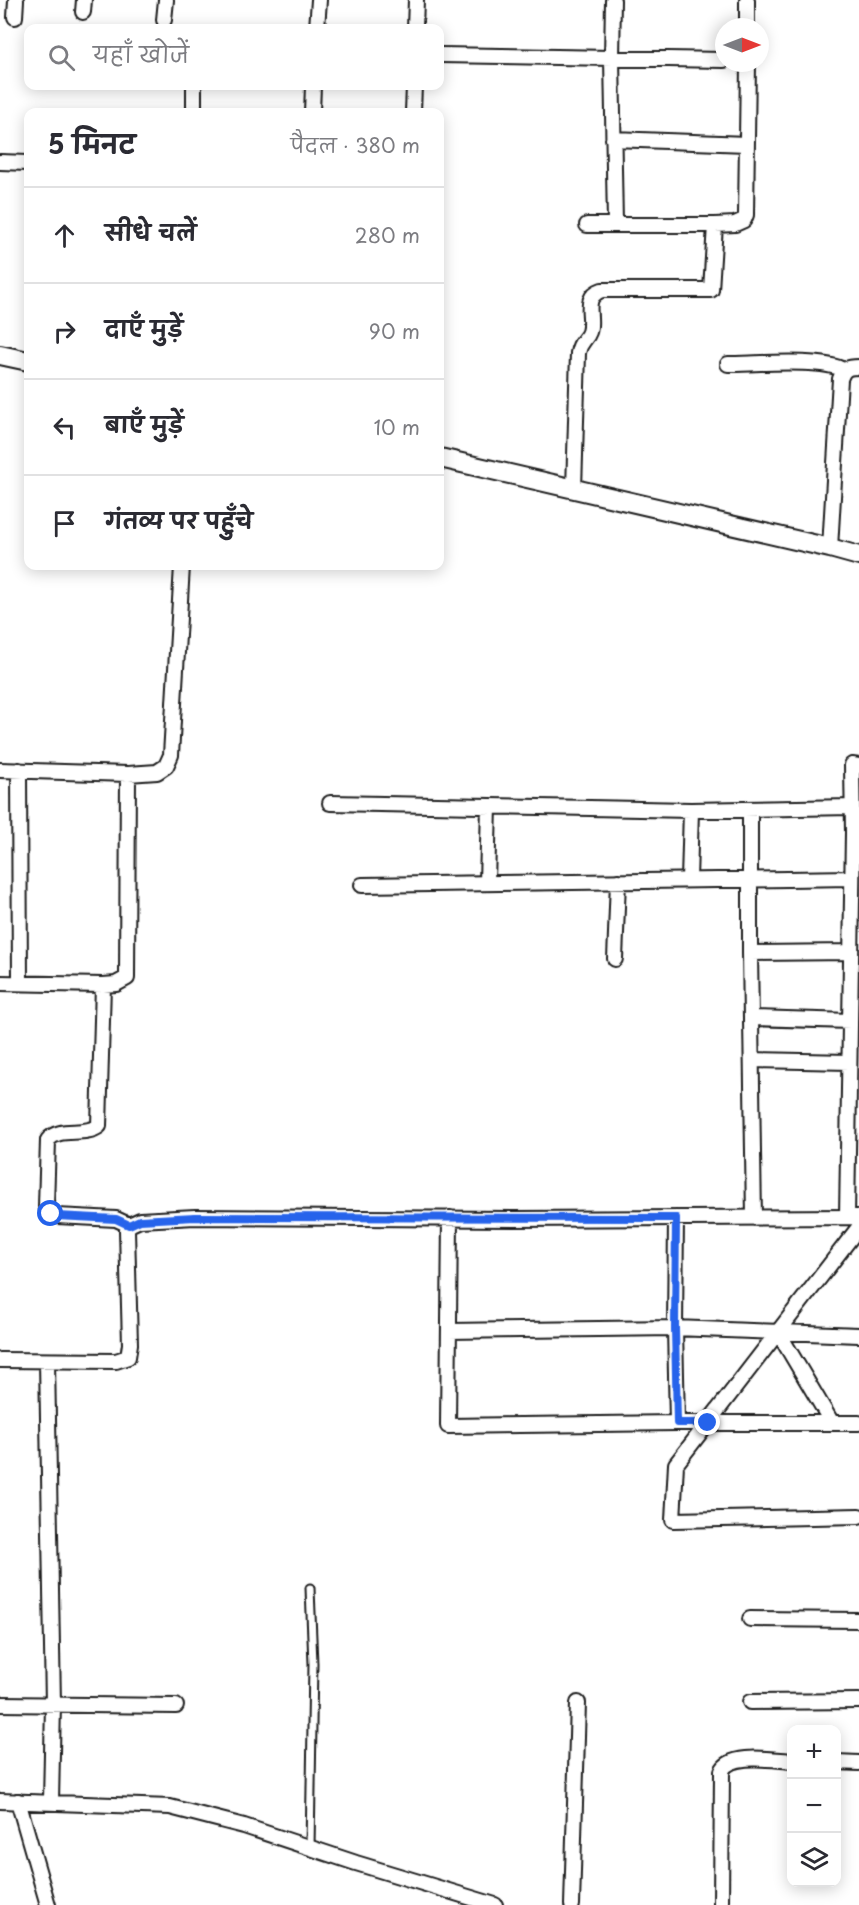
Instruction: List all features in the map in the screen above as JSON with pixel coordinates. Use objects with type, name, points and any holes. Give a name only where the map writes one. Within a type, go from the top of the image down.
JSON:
[{"type":"street","points":[[15,17],[16,0]]},
{"type":"street","points":[[164,20],[166,0]]},
{"type":"street","points":[[317,24],[320,0]]},
{"type":"street","points":[[415,24],[416,0]]},
{"type":"street","points":[[613,0],[615,224]]},
{"type":"street","points":[[747,0],[747,18]]},
{"type":"street","points":[[444,55],[715,60]]},
{"type":"street","points":[[587,225],[715,225],[735,224],[744,220],[746,214],[748,72]]},
{"type":"street","points":[[194,90],[194,108]]},
{"type":"street","points":[[312,108],[313,90]]},
{"type":"street","points":[[413,108],[414,90]]},
{"type":"street","points":[[613,139],[747,144]]},
{"type":"street","points":[[0,162],[24,163]]},
{"type":"street","points":[[574,489],[578,353],[579,345],[589,333],[589,302],[597,292],[602,290],[711,290],[713,287],[715,225]]},
{"type":"street","points":[[1,352],[24,360]]},
{"type":"street","points":[[728,364],[821,363],[837,366],[843,370]]},
{"type":"street","points":[[843,370],[859,367]]},
{"type":"street","points":[[830,548],[839,387],[843,370]]},
{"type":"street","points":[[444,459],[859,556]]},
{"type":"street","points":[[0,770],[128,774],[162,770],[169,761],[183,570]]},
{"type":"street","points":[[0,1360],[116,1361],[128,1357],[130,1344],[127,1230],[129,1225],[140,1220],[195,1217],[853,1217],[850,1021],[852,878],[856,833],[852,807],[852,765],[859,766]]},
{"type":"street","points":[[19,770],[20,983]]},
{"type":"street","points":[[0,983],[103,985],[116,984],[127,978],[128,774]]},
{"type":"street","points":[[330,803],[691,810],[852,807]]},
{"type":"street","points":[[487,883],[489,806]]},
{"type":"street","points":[[750,809],[754,1218]]},
{"type":"street","points":[[689,880],[691,810]]},
{"type":"street","points":[[362,885],[852,878]]},
{"type":"street","points":[[615,959],[618,881]]},
{"type":"street","points":[[750,952],[851,952]]},
{"type":"street","points":[[103,985],[99,1126],[89,1131],[56,1134],[48,1140],[46,1206],[51,1214],[57,1216],[116,1219],[129,1225]]},
{"type":"street","points":[[751,1018],[850,1021]]},
{"type":"street","points":[[752,1060],[852,1070]]},
{"type":"street","points":[[450,1218],[448,1426],[859,1423]]},
{"type":"street","points":[[676,1218],[677,1423]]},
{"type":"street","points":[[859,1227],[676,1464],[673,1520],[859,1516]]},
{"type":"street","points":[[449,1331],[675,1328],[859,1335]]},
{"type":"street","points":[[778,1332],[832,1423]]},
{"type":"street","points":[[47,1361],[53,1704],[51,1802]]},
{"type":"street","points":[[750,1619],[859,1620]]},
{"type":"street","points":[[750,1702],[859,1701]]},
{"type":"street","points":[[572,1905],[578,1703]]},
{"type":"street","points":[[0,1704],[176,1706]]},
{"type":"street","points":[[721,1905],[722,1771],[724,1765],[740,1759],[787,1761]]},
{"type":"street","points":[[841,1762],[859,1763]]},
{"type":"street","points":[[0,1801],[170,1807],[234,1823],[495,1905]]},
{"type":"street","points":[[18,1801],[48,1905]]},
{"type":"lane","points":[[310,1588],[313,1664],[310,1848]]},
{"type":"route","points":[[51,1214],[116,1219],[129,1225],[140,1220],[195,1217],[676,1218],[677,1423],[708,1423]]}]
